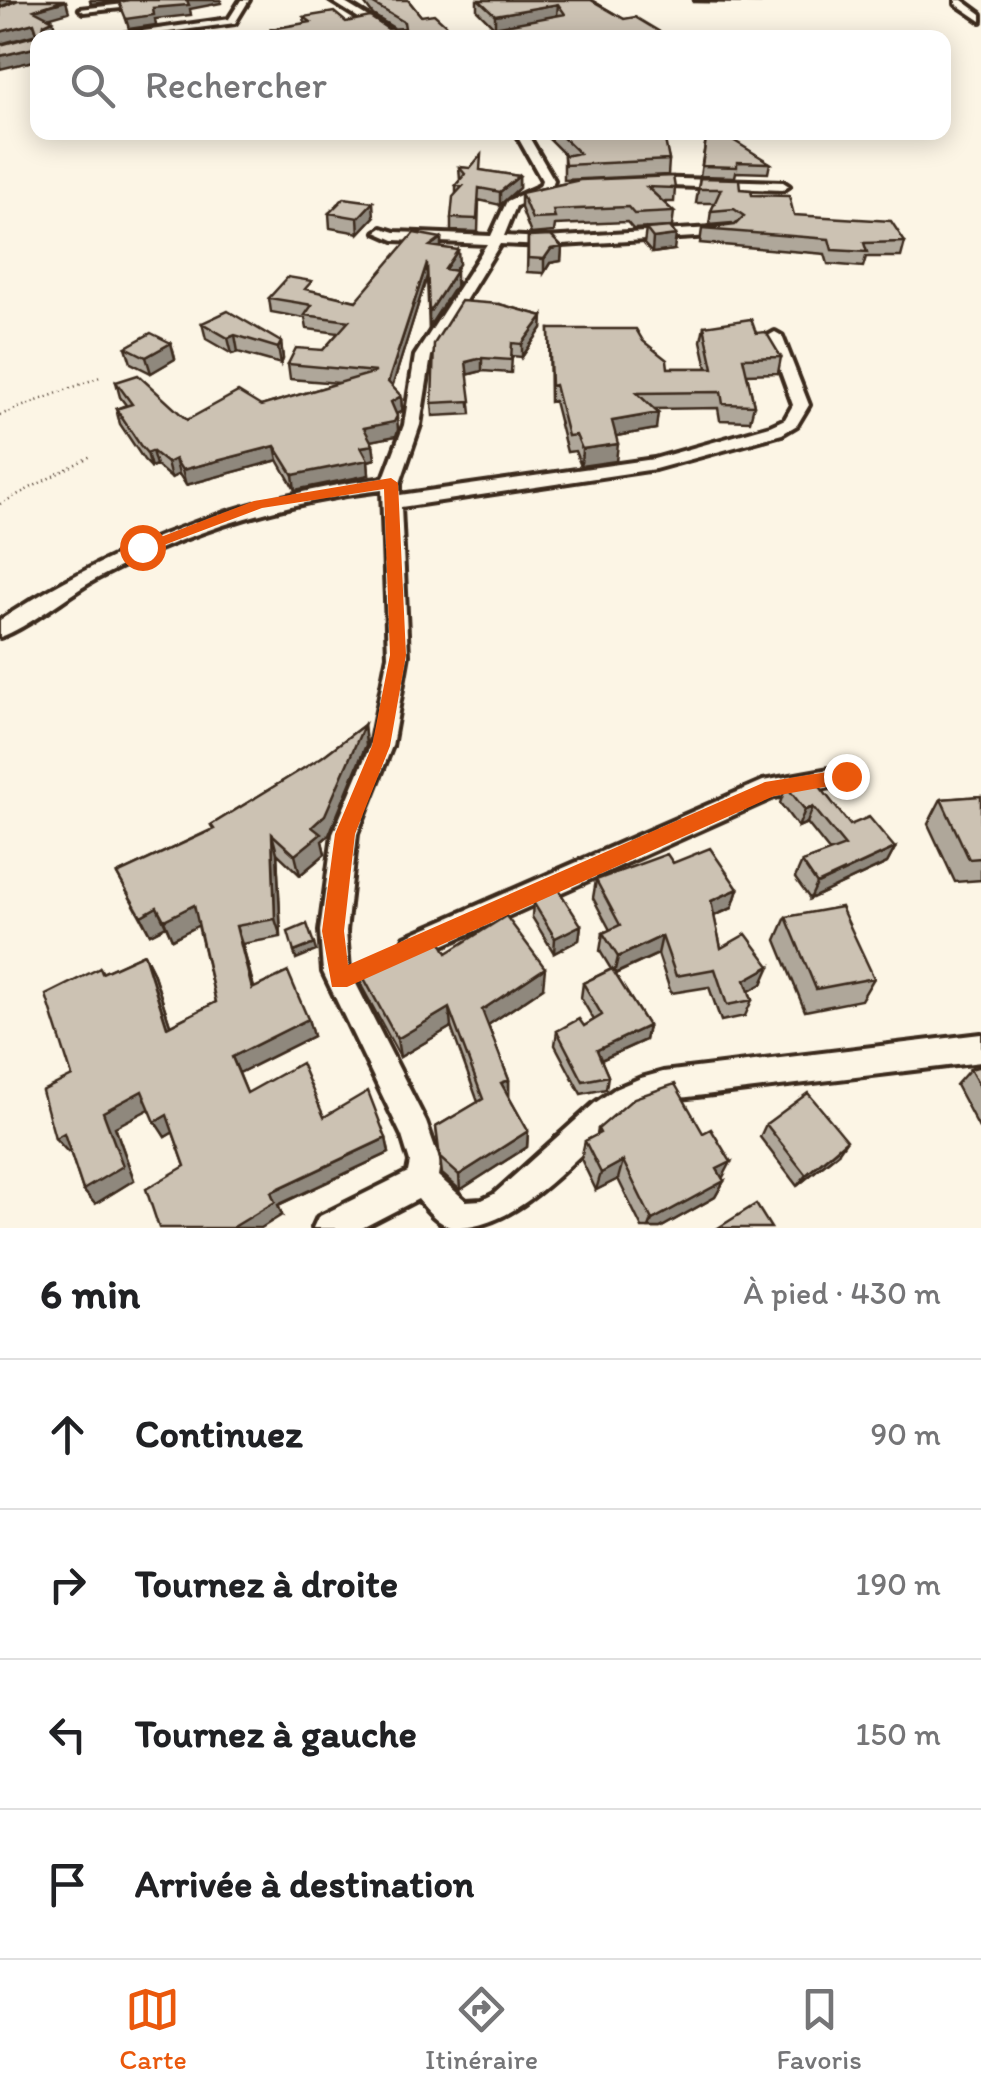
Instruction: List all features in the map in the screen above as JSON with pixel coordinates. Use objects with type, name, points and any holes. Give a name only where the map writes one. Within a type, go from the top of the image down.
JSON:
[{"type":"street","points":[[84,9],[192,0]]},
{"type":"street","points":[[161,30],[232,21],[245,0]]},
{"type":"street","points":[[334,0],[351,14],[383,30]]},
{"type":"street","points":[[960,2],[981,18]]},
{"type":"street","points":[[422,1181],[425,1162],[416,1132],[348,976],[333,931],[345,834],[381,746],[398,655],[392,492],[412,425],[423,356],[496,240],[510,204],[554,188],[525,140]]},
{"type":"street","points":[[625,185],[783,186]]},
{"type":"street","points":[[382,232],[407,237],[544,242],[732,231]]},
{"type":"street","points":[[0,630],[142,547],[260,504],[655,464],[776,430],[790,422],[801,405],[775,336]]},
{"type":"street","points":[[394,956],[772,788],[846,776]]},
{"type":"street","points":[[422,1181],[446,1207],[468,1218],[482,1217],[539,1179],[578,1137],[621,1101],[663,1086],[981,1048]]},
{"type":"street","points":[[330,1228],[422,1181]]},
{"type":"path","points":[[0,416],[100,377]]},
{"type":"path","points":[[0,504],[91,456]]},
{"type":"building","points":[[18,0],[65,0],[34,10],[53,20],[44,24],[43,29],[73,30],[36,30],[34,23],[0,32],[0,8]]},
{"type":"building","points":[[187,0],[189,5],[153,8],[154,15],[126,19],[119,2]]},
{"type":"building","points":[[370,0],[408,0],[421,16],[434,14],[452,30],[271,29],[311,22],[304,17],[334,12],[346,22],[370,17],[388,29],[405,28],[404,22]]},
{"type":"building","points":[[479,0],[591,0],[624,19],[635,17],[657,30],[478,30],[565,14],[558,4],[495,15]]},
{"type":"building","points":[[30,37],[30,49],[0,56],[0,45]]},
{"type":"building","points":[[565,140],[665,140],[669,160],[565,165],[564,156],[579,153]]},
{"type":"building","points":[[706,140],[733,140],[770,163],[737,162],[737,167],[702,166]]},
{"type":"building","points":[[481,155],[480,170],[519,176],[500,192],[479,188],[477,219],[451,218],[453,197],[463,186],[456,185],[465,174],[459,167],[470,168]]},
{"type":"building","points":[[673,176],[675,188],[647,187],[674,212],[634,214],[628,207],[553,210],[555,218],[532,219],[521,193],[580,180]]},
{"type":"building","points":[[700,178],[739,179],[740,189],[751,190],[752,195],[789,196],[794,215],[891,221],[905,242],[864,243],[867,252],[832,250],[829,239],[702,229],[735,225],[744,216],[734,209],[711,211],[721,189],[698,189]]},
{"type":"building","points":[[344,198],[373,202],[358,218],[329,213]]},
{"type":"building","points":[[670,227],[676,235],[653,238],[646,229]]},
{"type":"building","points":[[414,233],[441,238],[430,246],[458,250],[445,269],[456,271],[429,313],[427,263],[388,382],[401,396],[391,402],[397,416],[394,422],[364,428],[373,445],[361,447],[368,460],[293,475],[275,446],[182,470],[175,459],[167,463],[140,445],[116,409],[132,404],[116,382],[138,375],[187,420],[238,392],[261,406],[376,372],[288,364],[296,348],[323,350],[349,321],[305,315],[312,305],[269,298],[288,277],[312,281],[305,289],[356,301]]},
{"type":"building","points":[[551,236],[562,247],[551,249],[544,259],[528,258],[528,237]]},
{"type":"building","points":[[461,301],[499,304],[543,316],[522,344],[512,343],[511,360],[482,358],[466,362],[471,401],[432,403],[434,344]]},
{"type":"building","points":[[228,311],[281,342],[278,348],[235,335],[228,338],[202,323]]},
{"type":"building","points":[[751,319],[756,333],[766,332],[781,357],[743,358],[754,405],[723,404],[721,392],[637,393],[658,413],[612,421],[618,444],[582,449],[576,435],[568,436],[555,385],[551,386],[549,329],[636,329],[643,341],[667,360],[668,368],[713,368],[704,326]]},
{"type":"building","points":[[151,333],[171,343],[146,357],[126,347]]},
{"type":"building","points":[[364,725],[325,815],[312,827],[321,834],[295,855],[272,834],[275,919],[236,926],[252,989],[288,972],[308,1019],[232,1057],[247,1093],[301,1063],[324,1117],[368,1091],[386,1138],[271,1192],[275,1202],[232,1228],[159,1228],[146,1189],[185,1166],[167,1115],[155,1122],[142,1091],[103,1112],[123,1166],[83,1190],[64,1133],[55,1138],[42,1091],[72,1076],[46,995],[100,968],[102,973],[144,954],[167,1027],[216,1002],[194,905],[164,920],[157,907],[141,916],[117,874],[214,829],[211,825],[322,757]]},
{"type":"building","points":[[814,779],[850,825],[869,817],[895,848],[817,884],[802,862],[845,846],[813,807],[805,810],[786,786]]},
{"type":"building","points":[[981,796],[981,858],[969,859],[941,799]]},
{"type":"building","points":[[710,848],[738,889],[711,901],[721,948],[746,934],[770,966],[745,980],[752,1000],[727,1005],[715,969],[676,976],[662,936],[618,957],[603,933],[620,925],[596,880],[667,854],[673,863]]},
{"type":"building","points":[[558,889],[581,925],[555,938],[533,902]]},
{"type":"building","points":[[841,907],[874,978],[816,989],[786,917]]},
{"type":"building","points":[[506,916],[545,968],[482,1010],[509,1080],[501,1083],[528,1131],[459,1175],[440,1158],[436,1127],[483,1099],[449,1008],[397,1039],[358,967],[436,933],[447,953]]},
{"type":"building","points":[[307,924],[314,944],[294,952],[288,932]]},
{"type":"building","points":[[612,969],[648,1026],[597,1050],[608,1076],[583,1081],[557,1031],[579,1019],[584,1026],[602,1015],[583,983]]},
{"type":"building","points":[[981,1066],[981,1089],[970,1069]]},
{"type":"building","points":[[675,1084],[703,1133],[711,1129],[731,1162],[717,1169],[724,1181],[652,1220],[623,1161],[601,1173],[585,1141],[600,1133],[598,1129],[634,1098]]},
{"type":"building","points":[[808,1093],[847,1140],[806,1175],[766,1124]]},
{"type":"building","points":[[756,1204],[771,1228],[718,1228]]},
{"type":"route","points":[[142,547],[260,504],[391,483],[398,655],[381,746],[345,834],[344,867],[333,931],[340,980],[772,788],[846,776]]}]
